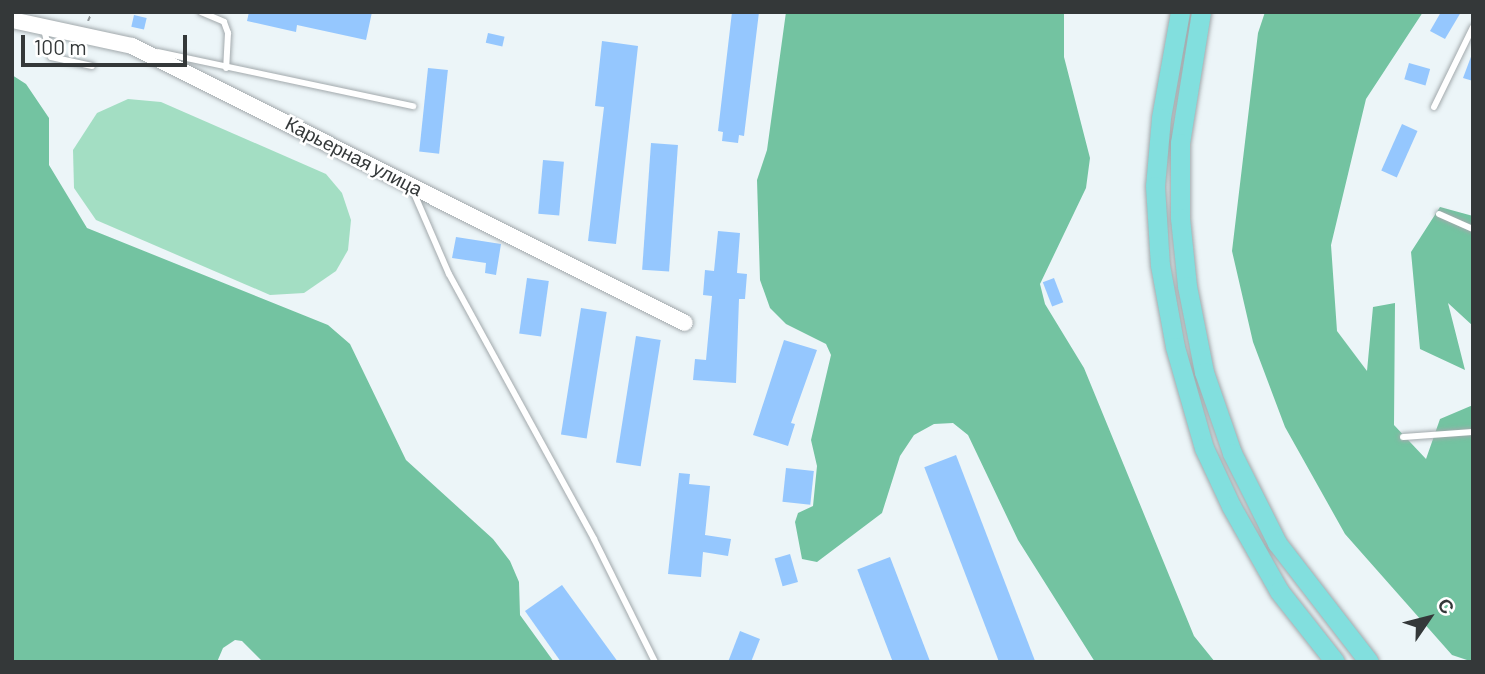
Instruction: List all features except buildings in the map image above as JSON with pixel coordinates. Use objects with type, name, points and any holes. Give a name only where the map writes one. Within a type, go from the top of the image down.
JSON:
[{"type":"highway","points":[[1180,12],[1163,105],[1155,186],[1160,265],[1175,347],[1204,448],[1231,506],[1279,591],[1335,662]]},
{"type":"highway","points":[[1201,12],[1180,143],[1180,206],[1187,286],[1204,372],[1232,453],[1277,543],[1369,662]]},
{"type":"street","name":"Карьерная улица","points":[[12,20],[132,46],[685,323]]},
{"type":"lane","points":[[201,12],[224,22],[228,33],[226,68]]},
{"type":"lane","points":[[1434,107],[1473,27]]},
{"type":"lane","points":[[43,28],[51,57],[92,66]]},
{"type":"lane","points":[[132,46],[413,106]]},
{"type":"lane","points":[[411,186],[449,274],[594,539],[655,662]]},
{"type":"lane","points":[[1439,214],[1473,229]]},
{"type":"lane","points":[[1403,437],[1473,432]]},
{"type":"path","points":[[90,18],[92,12]]},
{"type":"green space","points":[[786,12],[1064,12],[1064,57],[1090,158],[1086,188],[1040,284],[1045,304],[1084,368],[1194,636],[1215,662],[1095,662],[1018,540],[968,435],[953,423],[934,424],[914,435],[900,456],[882,513],[817,562],[802,559],[795,522],[798,513],[813,506],[817,466],[811,440],[831,355],[826,344],[786,324],[770,308],[760,280],[757,180],[767,150]]},
{"type":"green space","points":[[1265,12],[1423,12],[1366,99],[1331,245],[1337,331],[1367,371],[1373,307],[1395,303],[1394,425],[1426,459],[1440,419],[1473,405],[1473,662],[1452,655],[1345,534],[1285,427],[1253,342],[1232,251],[1258,33]]},
{"type":"green space","points":[[12,75],[26,84],[49,118],[49,165],[87,228],[328,325],[350,344],[406,460],[493,539],[510,561],[519,582],[520,615],[554,662],[263,662],[242,641],[235,640],[223,648],[217,662],[12,662]]},
{"type":"green space","points":[[128,99],[161,102],[326,174],[342,193],[351,220],[348,250],[336,271],[304,293],[270,295],[96,220],[74,188],[73,150],[97,113]]},
{"type":"green space","points":[[1440,207],[1473,216],[1473,326],[1448,303],[1465,370],[1420,349],[1411,252]]}]
